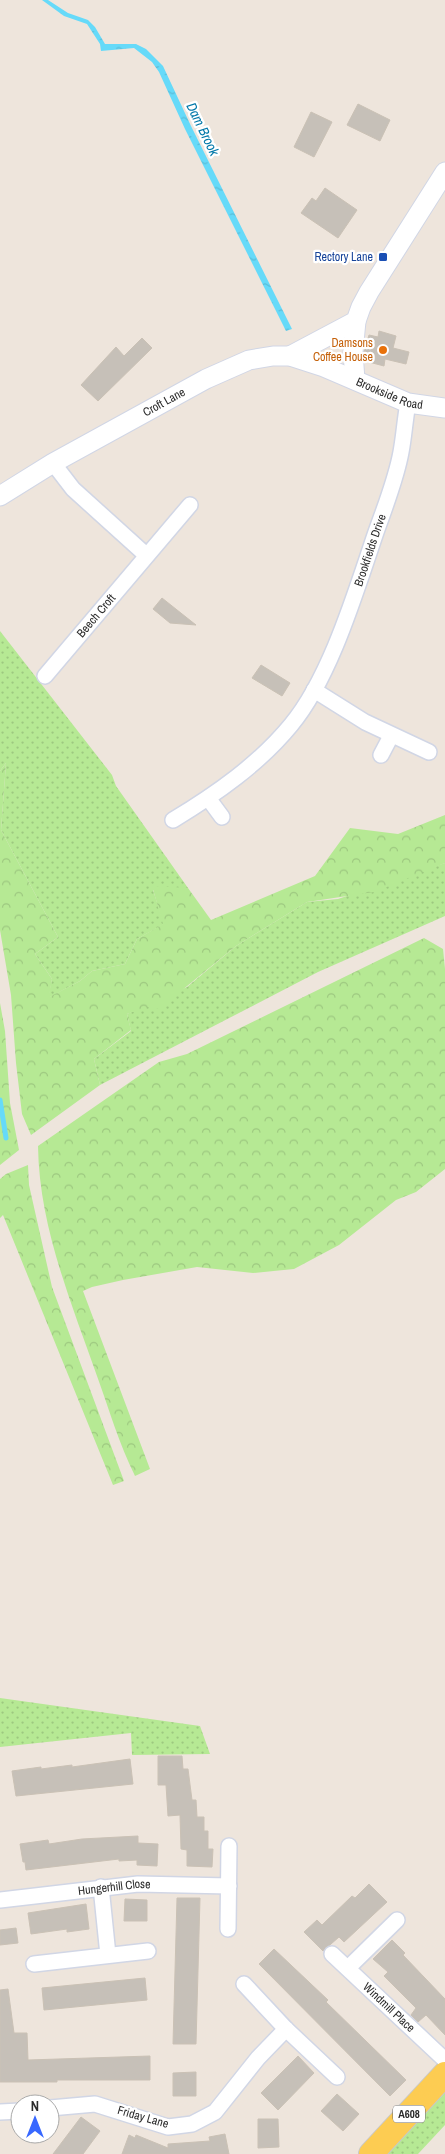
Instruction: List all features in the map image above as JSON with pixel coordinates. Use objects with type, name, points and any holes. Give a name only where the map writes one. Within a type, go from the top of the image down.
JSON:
[{"type":"main road","name":"A608","points":[[371,2154],[445,2074]]},
{"type":"street","points":[[347,376],[353,352],[356,322],[361,307],[445,172]]},
{"type":"street","points":[[290,356],[356,322]]},
{"type":"street","name":"Croft Lane","points":[[0,496],[53,463],[206,379],[232,367],[257,359],[290,356],[347,376]]},
{"type":"street","name":"Brookside Road","points":[[347,376],[408,403],[445,408]]},
{"type":"street","name":"Brookfields Drive","points":[[173,820],[236,778],[272,746],[291,725],[314,690],[344,621],[395,475],[401,454],[408,403]]},
{"type":"street","points":[[53,463],[73,489],[146,555]]},
{"type":"street","name":"Beech Croft","points":[[45,676],[190,505]]},
{"type":"street","points":[[314,690],[365,722],[391,736],[429,752]]},
{"type":"street","points":[[382,755],[391,736]]},
{"type":"street","points":[[208,798],[222,817]]},
{"type":"street","points":[[228,1929],[230,1846]]},
{"type":"street","name":"Hungerhill Close","points":[[0,1900],[138,1884],[229,1886]]},
{"type":"street","points":[[101,1888],[108,1955]]},
{"type":"street","points":[[348,1968],[397,1920]]},
{"type":"street","points":[[34,1964],[148,1951]]},
{"type":"street","name":"Windmill Place","points":[[332,1954],[445,2060]]},
{"type":"street","points":[[244,1984],[286,2029],[337,2077]]},
{"type":"street","name":"Friday Lane","points":[[60,2107],[95,2104],[168,2127],[192,2124],[216,2112],[258,2058],[286,2029]]},
{"type":"green space","points":[[0,631],[112,775],[116,786],[188,888],[153,890],[164,924],[137,939],[125,964],[92,971],[80,981],[48,998],[52,979],[35,954],[58,937],[1,830],[6,763],[0,771]]},
{"type":"green space","points":[[6,763],[1,830],[58,937],[35,954],[52,979],[49,997],[80,981],[92,971],[125,964],[137,939],[163,924],[152,886],[188,888],[211,920],[315,876],[350,828],[398,834],[445,815],[445,863],[374,892],[307,902],[236,946],[159,1009],[147,1007],[127,1014],[131,1030],[94,1059],[100,1085],[31,1135],[22,1114],[11,995],[0,930],[0,771]]},
{"type":"green space","points":[[445,863],[445,916],[318,972],[100,1085],[94,1059],[131,1031],[127,1014],[187,987],[236,946],[307,902],[338,899]]},
{"type":"green space","points":[[424,938],[443,949],[445,969],[445,1169],[416,1192],[396,1200],[339,1245],[294,1269],[253,1273],[197,1267],[123,1280],[83,1291],[150,1469],[135,1476],[124,1452],[58,1263],[44,1205],[38,1146],[159,1062],[187,1054]]},
{"type":"green space","points":[[0,1003],[5,1031],[10,1103],[19,1150],[0,1165]]},
{"type":"green space","points":[[28,1165],[29,1185],[52,1287],[124,1481],[113,1485],[3,1215],[0,1218],[0,1179],[6,1174]]},
{"type":"green space","points":[[0,1698],[200,1726],[210,1754],[132,1755],[131,1733],[0,1747]]},
{"type":"green space","points":[[445,2091],[445,2125],[418,2154],[387,2154]]},
{"type":"water","points":[[42,0],[48,0],[68,13],[88,20],[95,27],[105,44],[136,44],[146,49],[163,66],[292,329],[286,331],[185,129],[159,72],[152,62],[134,48],[101,51],[100,44],[87,24],[64,16]]},
{"type":"building","points":[[358,104],[390,120],[380,141],[347,125]]},
{"type":"building","points":[[311,112],[332,122],[314,157],[294,147]]},
{"type":"building","points":[[325,188],[357,210],[338,238],[301,213],[312,198],[316,201]]},
{"type":"building","name":"Damsons Coffee House","points":[[379,331],[396,336],[393,348],[409,352],[406,364],[385,359],[384,366],[365,361],[364,352],[369,335],[378,337]]},
{"type":"building","points":[[142,338],[152,348],[98,401],[81,385],[116,347],[124,356]]},
{"type":"building","points":[[162,598],[196,625],[170,623],[153,609]]},
{"type":"building","points":[[261,665],[290,683],[282,696],[252,678]]},
{"type":"building","points":[[158,1756],[182,1756],[183,1769],[188,1769],[192,1800],[196,1800],[197,1817],[204,1817],[204,1831],[208,1831],[208,1849],[213,1849],[212,1867],[187,1866],[187,1850],[181,1849],[180,1815],[168,1816],[166,1785],[158,1785]]},
{"type":"building","points":[[130,1759],[133,1784],[16,1796],[12,1771],[41,1767],[41,1769],[72,1765],[72,1767]]},
{"type":"building","points":[[138,1836],[138,1843],[158,1844],[157,1866],[137,1865],[137,1860],[119,1861],[119,1859],[26,1870],[20,1844],[48,1840],[49,1844],[82,1839]]},
{"type":"building","points":[[369,1884],[387,1902],[344,1942],[339,1937],[323,1951],[304,1932],[317,1920],[322,1925],[352,1896],[355,1898]]},
{"type":"building","points":[[177,1898],[200,1898],[196,2044],[173,2044]]},
{"type":"building","points":[[125,1899],[147,1900],[147,1921],[124,1921]]},
{"type":"building","points":[[86,1904],[89,1929],[67,1932],[67,1929],[31,1934],[28,1913]]},
{"type":"building","points":[[16,1928],[18,1943],[0,1945],[0,1930]]},
{"type":"building","points":[[392,1940],[405,1953],[403,1955],[445,1999],[445,2035],[426,2015],[418,2022],[411,2015],[416,2008],[384,1976],[388,1972],[373,1959]]},
{"type":"building","points":[[274,1949],[328,2000],[326,2002],[406,2080],[390,2096],[259,1964]]},
{"type":"building","points":[[145,1978],[147,2000],[44,2010],[42,1988]]},
{"type":"building","points":[[8,1989],[14,2033],[27,2033],[28,2060],[150,2056],[150,2080],[0,2082],[0,1990]]},
{"type":"building","points":[[298,2056],[314,2073],[278,2110],[261,2093]]},
{"type":"building","points":[[196,2072],[196,2096],[173,2096],[173,2073]]},
{"type":"building","points":[[337,2094],[359,2114],[343,2131],[321,2111]]},
{"type":"building","points":[[81,2117],[100,2131],[83,2154],[53,2154]]},
{"type":"building","points":[[258,2119],[278,2119],[279,2147],[258,2148]]},
{"type":"building","points":[[225,2134],[229,2154],[122,2154],[129,2135],[135,2138],[136,2135],[168,2148],[168,2144],[210,2141],[209,2137]]},
{"type":"waterway","points":[[0,1100],[6,1138]]},
{"type":"place","name":"Rectory Lane","points":[[383,257]]},
{"type":"place","name":"Damsons Coffee House","points":[[383,350]]},
{"type":"water label","name":"Dam Brook","points":[[203,129]]}]
